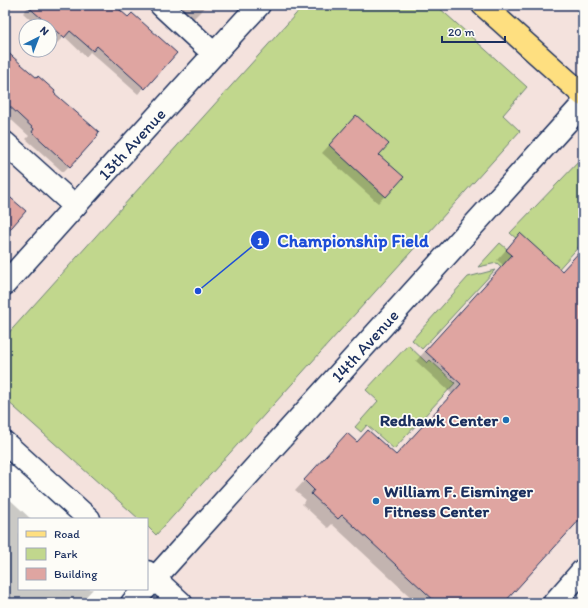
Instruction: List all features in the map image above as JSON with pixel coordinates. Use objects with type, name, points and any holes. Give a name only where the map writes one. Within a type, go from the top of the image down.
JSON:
[{"type":"main road","points":[[484,5],[583,95]]},
{"type":"street","points":[[161,5],[214,54]]},
{"type":"street","name":"13th Avenue","points":[[5,284],[259,5]]},
{"type":"street","name":"14th Avenue","points":[[149,582],[583,104]]},
{"type":"street","points":[[5,143],[75,206]]},
{"type":"street","points":[[5,443],[88,518]]},
{"type":"street","points":[[554,603],[583,570]]},
{"type":"street","points":[[149,582],[181,603]]},
{"type":"street","name":"14th Avenue","points":[[132,603],[143,590]]},
{"type":"shaded area","points":[[5,5],[583,5],[583,570],[554,603],[181,603],[148,573],[148,518],[88,518],[5,443]]},
{"type":"green space","points":[[304,5],[436,5],[527,87],[503,115],[520,131],[156,535],[148,527],[148,518],[138,518],[5,399],[5,337]]},
{"type":"green space","points":[[583,157],[583,242],[555,273],[510,233]]},
{"type":"green space","points":[[500,243],[542,279],[530,292],[497,263],[478,267]]},
{"type":"green space","points":[[495,270],[422,349],[412,340],[468,277]]},
{"type":"green space","points":[[408,345],[427,363],[430,360],[455,383],[394,449],[367,425],[361,432],[355,427],[378,401],[366,390]]},
{"type":"building","points":[[26,5],[114,5],[128,17],[132,13],[177,53],[145,89],[97,46],[93,51],[70,31],[64,38],[58,33],[58,18],[41,18]]},
{"type":"building","points":[[5,50],[37,78],[38,76],[55,91],[54,93],[99,132],[97,135],[98,136],[70,167],[32,132],[34,129],[5,102]]},
{"type":"building","points":[[356,115],[389,144],[379,155],[404,177],[386,197],[329,145]]},
{"type":"building","points":[[5,193],[26,211],[5,235]]},
{"type":"building","name":"Redhawk Center","points":[[520,233],[562,271],[583,248],[583,516],[504,603],[437,603],[342,515],[338,519],[311,494],[314,490],[304,480],[347,433],[357,442],[368,430],[396,455],[461,384],[425,351],[512,255],[506,250]]},
{"type":"place","name":"Championship Field","points":[[198,291]]},
{"type":"place","name":"Redhawk Center","points":[[506,420]]},
{"type":"place","name":"William F. Eisminger Fitness Center","points":[[376,501]]}]
